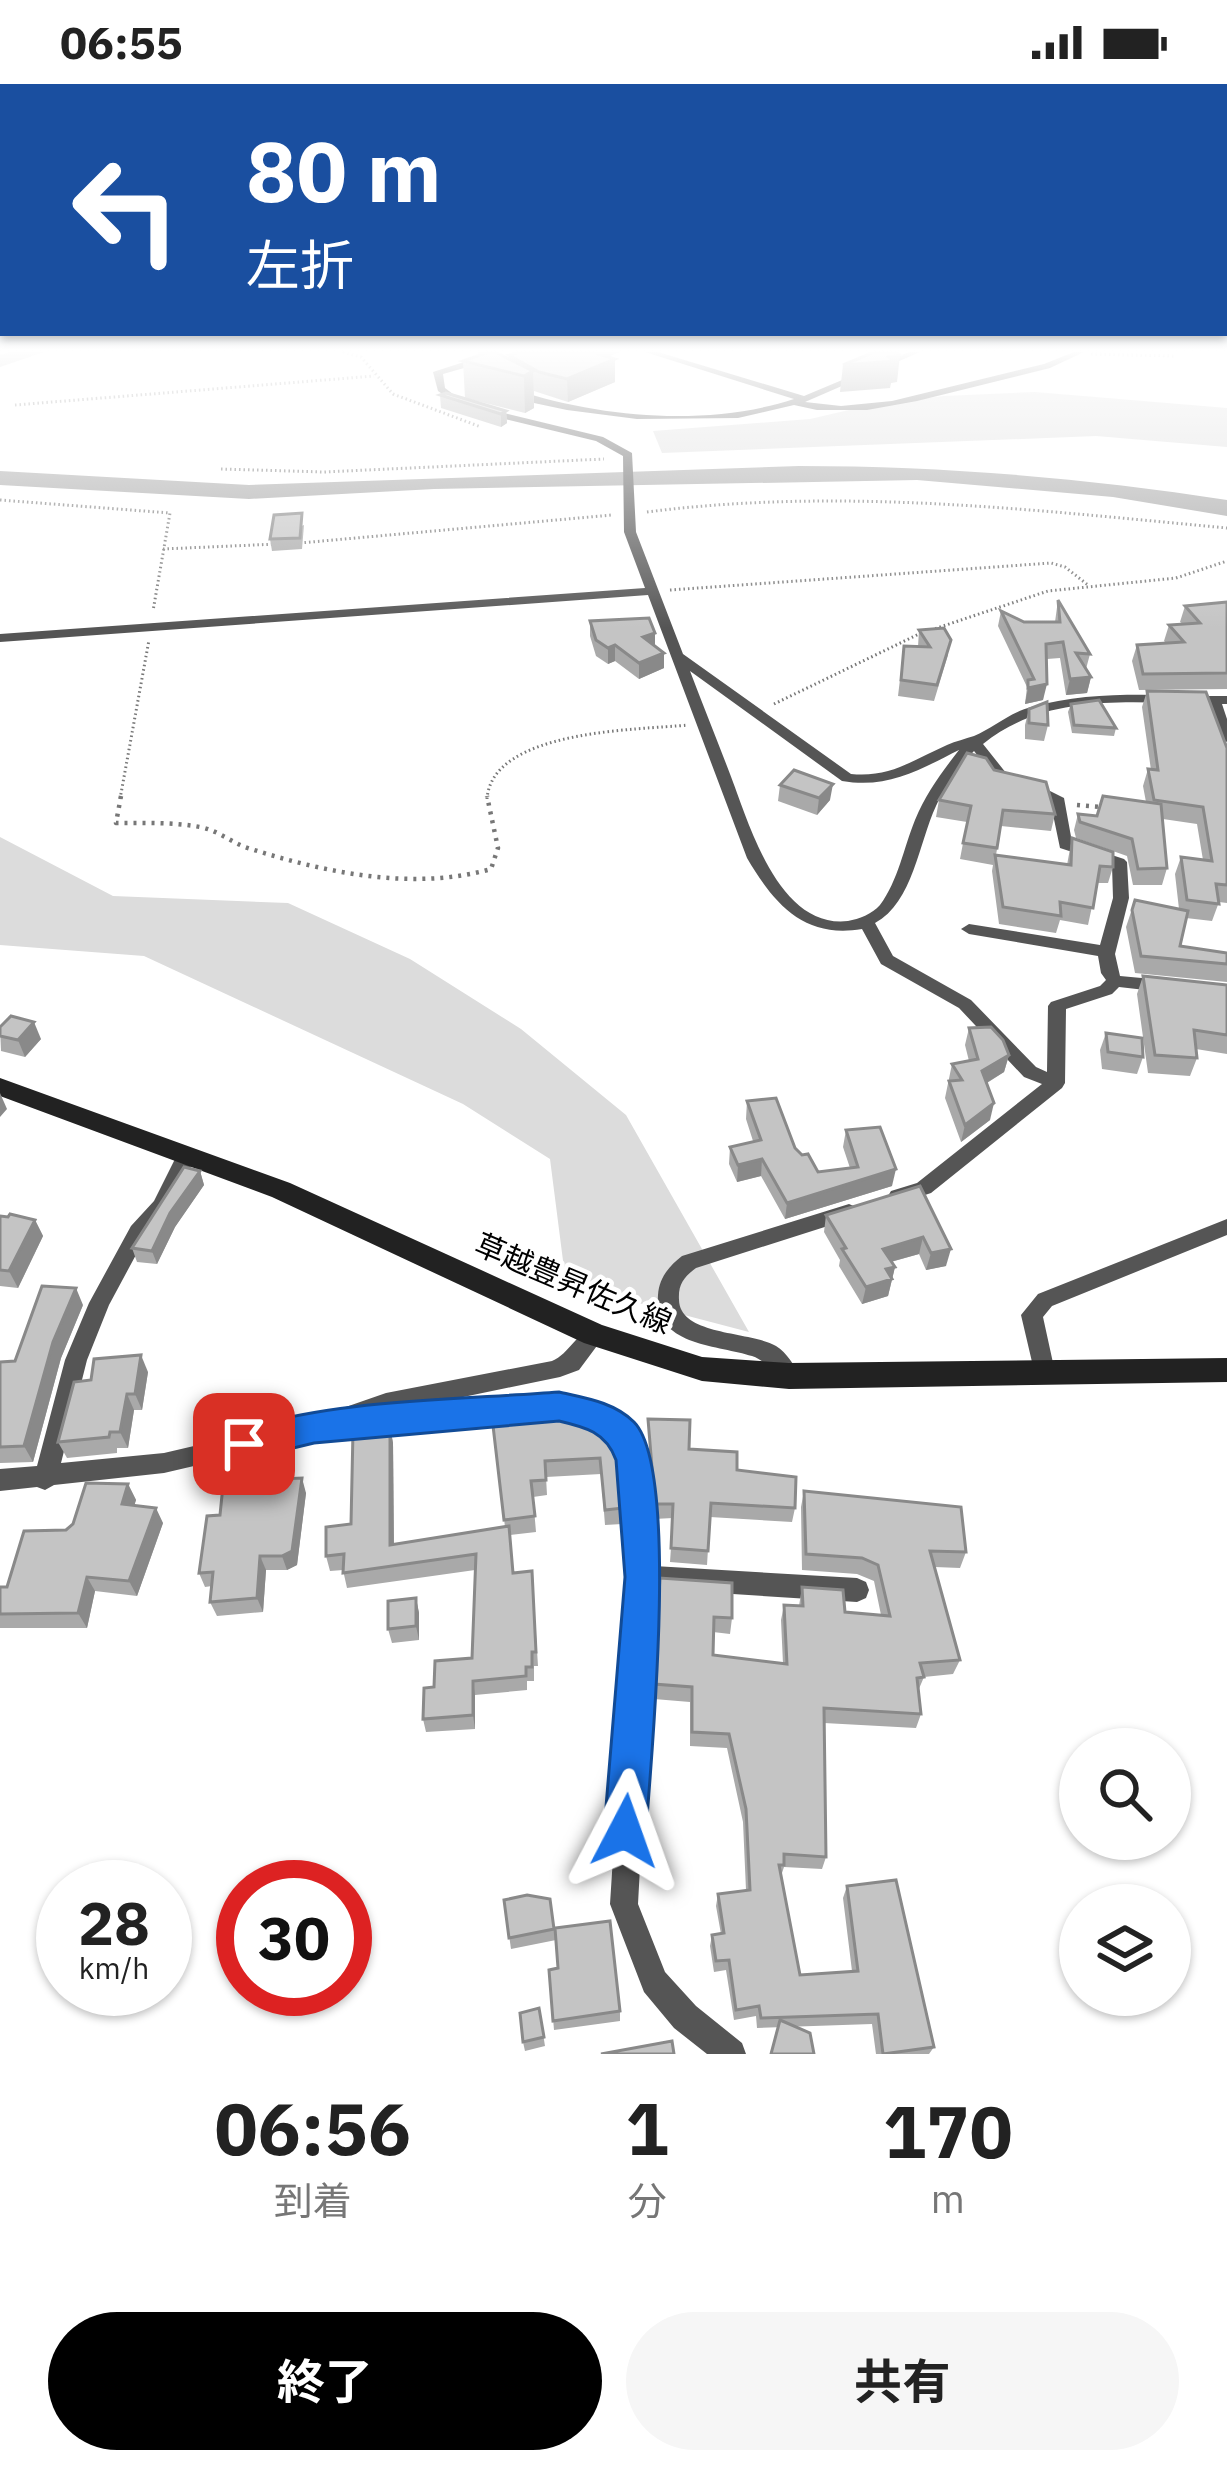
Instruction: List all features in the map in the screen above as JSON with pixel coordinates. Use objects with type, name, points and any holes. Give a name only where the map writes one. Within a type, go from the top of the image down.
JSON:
[{"type":"main road","name":"草越豊昇佐久線","points":[[0,1087],[281,1190],[594,1335],[702,1369],[789,1376],[1227,1370]]},
{"type":"street","points":[[605,444],[628,458],[630,532],[754,858],[778,898],[817,922],[866,921],[887,906],[938,787],[977,742],[1014,714],[1061,701],[1102,697],[1220,700],[1227,738]]},
{"type":"street","points":[[0,638],[651,591]]},
{"type":"street","points":[[676,655],[757,710],[829,770],[855,780],[909,774],[967,741],[977,742]]},
{"type":"street","points":[[977,742],[995,775],[1047,790],[1058,803],[1065,845],[1119,862],[1122,898],[1106,970],[1115,982]]},
{"type":"street","points":[[866,921],[887,960],[965,1004],[1030,1072],[1056,1083]]},
{"type":"street","points":[[969,929],[1107,952]]},
{"type":"street","points":[[1056,1083],[1057,1006],[1106,990],[1115,982],[1188,989]]},
{"type":"street","points":[[881,1202],[924,1188],[1056,1083]]},
{"type":"street","points":[[45,1479],[76,1360],[99,1303],[186,1156]]},
{"type":"street","points":[[789,1376],[776,1356],[759,1348],[693,1332],[673,1322],[667,1307],[676,1271],[689,1262],[860,1208]]},
{"type":"street","points":[[1044,1372],[1032,1315],[1045,1300],[1227,1227]]},
{"type":"street","points":[[0,1480],[45,1479],[164,1462],[314,1428],[386,1402],[562,1368],[580,1355],[594,1335]]},
{"type":"street","points":[[314,1428],[559,1406],[598,1415],[624,1434],[633,1460],[643,1577],[624,1904],[654,1982],[685,2017],[731,2054]]},
{"type":"street","points":[[643,1577],[857,1590]]},
{"type":"path","points":[[221,469],[324,472],[628,458]]},
{"type":"path","points":[[300,543],[727,501],[842,498],[1227,527]]},
{"type":"path","points":[[0,500],[170,513],[116,823],[169,823],[234,837],[245,848],[384,875],[457,879],[490,869],[499,857],[487,796],[494,773],[536,750],[594,731],[702,722]]},
{"type":"path","points":[[163,549],[277,544]]},
{"type":"path","points":[[757,710],[818,687],[929,630],[1048,592],[1176,578],[1227,561]]},
{"type":"path","points":[[651,591],[1051,563],[1065,567],[1088,585]]},
{"type":"path","points":[[1058,803],[1118,808]]},
{"type":"shaded area","points":[[658,444],[893,444],[662,453]]},
{"type":"shaded area","points":[[0,837],[113,896],[288,903],[410,959],[521,1029],[626,1115],[749,1332],[566,1284],[550,1159],[463,1104],[144,956],[0,945]]},
{"type":"building","points":[[302,513],[300,538],[270,539],[274,515]]},
{"type":"building","points":[[1058,600],[1090,654],[1076,653],[1091,677],[1070,679],[1063,642],[1046,644],[1047,684],[1028,688],[1028,680],[1034,679],[1001,611],[1024,622],[1060,622]]},
{"type":"building","points":[[1227,602],[1227,673],[1143,674],[1137,645],[1184,642],[1169,625],[1200,623],[1185,606]]},
{"type":"building","points":[[649,618],[655,633],[643,637],[664,653],[639,663],[615,645],[608,648],[596,640],[590,621]]},
{"type":"building","points":[[944,628],[951,640],[937,685],[901,680],[904,646],[930,647],[919,630]]},
{"type":"building","points":[[1147,691],[1206,692],[1227,748],[1227,885],[1216,884],[1219,904],[1187,900],[1181,857],[1212,861],[1203,807],[1154,800],[1148,769],[1158,770]]},
{"type":"building","points":[[1099,700],[1116,728],[1074,725],[1071,704]]},
{"type":"building","points":[[1047,702],[1048,725],[1029,723],[1029,709]]},
{"type":"building","points":[[967,753],[986,758],[994,770],[1046,782],[1055,814],[1003,810],[997,848],[963,843],[971,806],[939,800]]},
{"type":"building","points":[[794,770],[833,784],[819,798],[780,785]]},
{"type":"building","points":[[1103,796],[1161,804],[1167,868],[1138,869],[1132,839],[1080,822],[1078,814],[1097,816]]},
{"type":"building","points":[[1072,838],[1113,852],[1113,867],[1100,866],[1093,908],[1060,902],[1061,916],[1003,907],[995,855],[1071,865]]},
{"type":"building","points":[[1135,900],[1188,911],[1180,946],[1227,953],[1227,964],[1141,956],[1132,910]]},
{"type":"building","points":[[1143,976],[1227,985],[1227,1035],[1194,1030],[1197,1058],[1155,1055]]},
{"type":"building","points":[[11,1016],[34,1022],[18,1040],[0,1036],[0,1027]]},
{"type":"building","points":[[991,1027],[1009,1055],[982,1071],[994,1103],[965,1125],[949,1081],[962,1080],[952,1064],[978,1059],[969,1028]]},
{"type":"building","points":[[1106,1033],[1142,1038],[1143,1057],[1108,1052]]},
{"type":"building","points":[[776,1098],[795,1148],[808,1154],[818,1172],[858,1167],[846,1130],[880,1127],[896,1169],[787,1203],[762,1159],[738,1165],[730,1147],[761,1140],[747,1101]]},
{"type":"building","points":[[184,1167],[200,1171],[170,1213],[152,1251],[132,1248]]},
{"type":"building","points":[[920,1186],[951,1249],[931,1253],[923,1237],[883,1249],[895,1267],[886,1269],[892,1279],[866,1287],[826,1215]]},
{"type":"building","points":[[0,1216],[35,1220],[9,1271],[0,1270]]},
{"type":"building","points":[[42,1286],[76,1288],[53,1342],[24,1446],[0,1447],[0,1362],[15,1361]]},
{"type":"building","points":[[141,1355],[135,1394],[127,1394],[120,1432],[58,1442],[74,1382],[91,1380],[94,1359]]},
{"type":"building","points":[[264,1398],[265,1408],[219,1418],[220,1408]]},
{"type":"building","points":[[578,1411],[578,1420],[604,1420],[611,1427],[618,1444],[623,1508],[605,1510],[600,1458],[545,1461],[546,1480],[531,1481],[535,1516],[504,1520],[492,1417]]},
{"type":"building","points":[[648,1419],[690,1420],[689,1449],[737,1452],[737,1470],[796,1477],[795,1508],[711,1503],[708,1551],[671,1548],[673,1504],[655,1504]]},
{"type":"building","points":[[390,1427],[390,1545],[509,1526],[513,1573],[532,1571],[536,1652],[532,1652],[532,1667],[526,1667],[526,1676],[473,1681],[473,1715],[423,1719],[424,1688],[434,1687],[435,1661],[472,1658],[476,1554],[343,1573],[344,1554],[326,1556],[326,1527],[351,1524],[353,1431]]},
{"type":"building","points":[[281,1436],[279,1479],[302,1478],[292,1551],[260,1556],[257,1598],[210,1602],[213,1572],[199,1573],[207,1516],[220,1515],[225,1466],[215,1468],[216,1449]]},
{"type":"building","points":[[86,1483],[128,1484],[122,1504],[156,1508],[129,1581],[87,1577],[78,1613],[0,1614],[0,1587],[7,1587],[24,1531],[66,1530],[73,1524]]},
{"type":"building","points":[[804,1491],[961,1507],[966,1552],[930,1551],[960,1660],[920,1663],[924,1677],[917,1678],[921,1714],[824,1708],[826,1857],[784,1854],[784,1865],[779,1865],[800,1975],[858,1971],[847,1886],[896,1880],[934,2047],[883,2054],[878,2014],[761,2018],[759,2006],[736,2010],[729,1960],[716,1961],[712,1935],[724,1933],[718,1894],[750,1890],[746,1809],[729,1734],[692,1732],[692,1687],[654,1684],[660,1578],[732,1583],[732,1618],[714,1617],[713,1655],[787,1664],[784,1605],[803,1606],[802,1587],[843,1590],[845,1612],[890,1616],[878,1565],[862,1558],[806,1554]]},
{"type":"building","points":[[416,1598],[416,1626],[388,1629],[388,1601]]},
{"type":"building","points":[[527,1895],[550,1899],[554,1929],[509,1938],[504,1900]]},
{"type":"building","points":[[610,1921],[620,2011],[553,2021],[549,1970],[558,1968],[555,1928]]},
{"type":"building","points":[[539,2008],[544,2037],[523,2042],[520,2013]]},
{"type":"building","points":[[780,2020],[810,2033],[814,2054],[771,2054]]},
{"type":"building","points":[[672,2041],[674,2054],[601,2054]]},
{"type":"waterway","points":[[0,478],[249,492],[434,482],[917,473],[1113,490],[1227,508]]},
{"type":"route","points":[[244,1444],[314,1428],[559,1406],[598,1415],[624,1434],[633,1460],[643,1577],[625,1831]]}]
